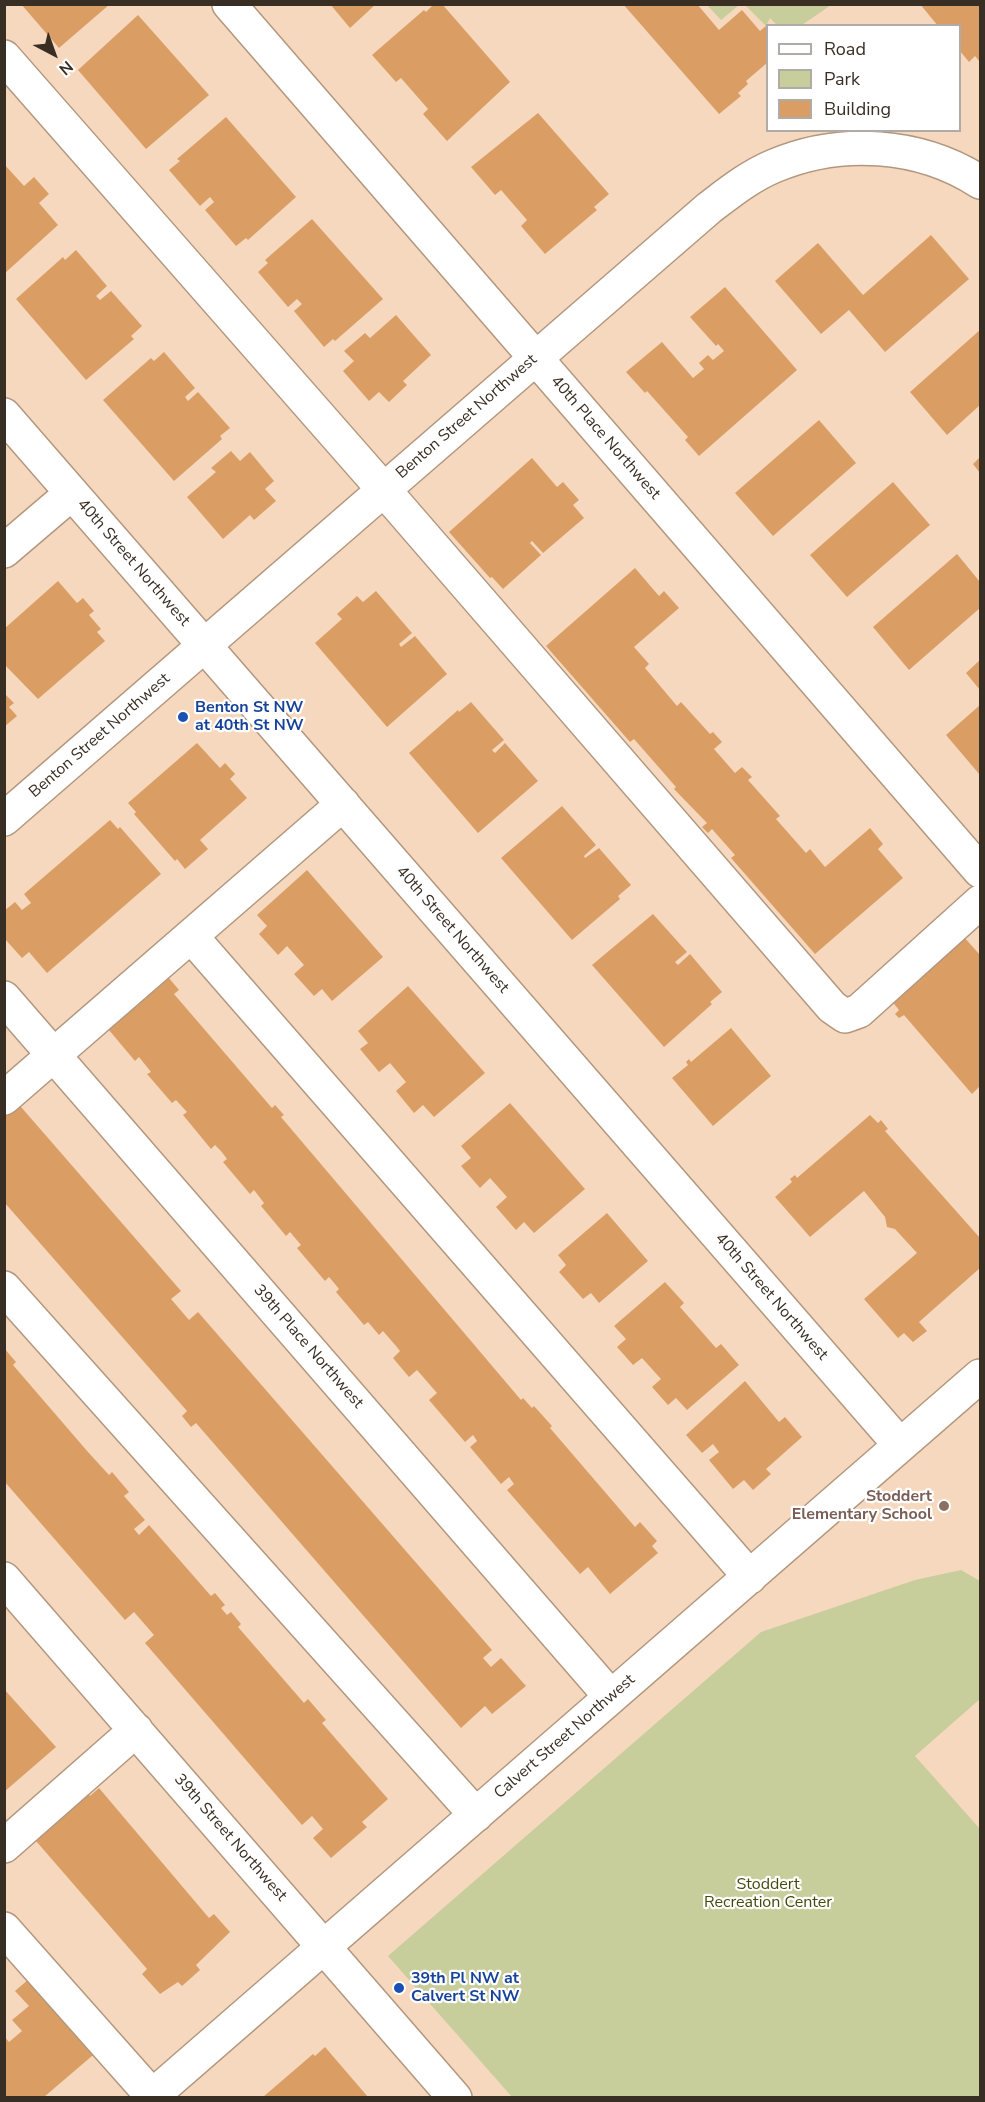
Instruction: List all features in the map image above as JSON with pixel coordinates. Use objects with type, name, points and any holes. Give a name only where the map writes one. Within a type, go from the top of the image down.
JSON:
[{"type":"street","name":"40th Place Northwest","points":[[230,4],[981,871]]},
{"type":"street","points":[[4,57],[384,489],[832,1007],[845,1016],[859,1011],[981,902]]},
{"type":"street","name":"Benton Street Northwest","points":[[4,819],[709,208],[740,185],[773,166],[819,152],[884,149],[930,158],[981,182]]},
{"type":"street","name":"40th Street Northwest","points":[[4,415],[900,1445]]},
{"type":"street","points":[[4,551],[72,493]]},
{"type":"street","points":[[4,1098],[343,804]]},
{"type":"street","points":[[191,936],[750,1577]]},
{"type":"street","name":"39th Place Northwest","points":[[4,998],[611,1697]]},
{"type":"street","points":[[4,1288],[476,1815]]},
{"type":"street","name":"Calvert Street Northwest","points":[[152,2097],[981,1376]]},
{"type":"street","name":"39th Street Northwest","points":[[9,1592],[136,1730],[455,2097]]},
{"type":"street","points":[[4,1846],[136,1730]]},
{"type":"street","points":[[4,1929],[152,2097]]},
{"type":"green space","points":[[707,5],[739,5],[721,20]]},
{"type":"green space","points":[[745,5],[831,5],[803,24],[776,24],[770,18],[766,26]]},
{"type":"green space","name":"Stoddert Recreation Center","points":[[961,1570],[980,1581],[980,1699],[915,1756],[980,1829],[980,2097],[512,2097],[388,1956],[761,1632],[915,1580]]},
{"type":"building","points":[[21,4],[110,4],[59,48]]},
{"type":"building","points":[[330,4],[376,4],[350,28]]},
{"type":"building","points":[[434,4],[442,4],[510,82],[447,141],[423,114],[428,109],[401,78],[396,82],[372,55]]},
{"type":"building","points":[[623,4],[697,4],[719,30],[742,10],[760,31],[766,26],[766,64],[746,81],[748,84],[738,93],[741,96],[719,114]]},
{"type":"building","points":[[920,4],[980,4],[980,62],[975,56],[969,62],[961,52],[961,24],[936,24]]},
{"type":"building","points":[[138,15],[209,95],[146,149],[78,70]]},
{"type":"building","points":[[538,113],[609,194],[594,207],[597,210],[545,254],[521,226],[527,220],[501,190],[495,195],[471,167]]},
{"type":"building","points":[[226,117],[296,197],[248,240],[246,238],[236,246],[205,210],[214,202],[210,197],[200,206],[169,170],[180,161],[177,159]]},
{"type":"building","points":[[4,164],[24,186],[34,177],[49,194],[39,203],[58,225],[4,274]]},
{"type":"building","points":[[312,219],[383,299],[335,341],[333,339],[324,347],[294,311],[302,304],[297,299],[288,307],[258,272],[268,263],[265,260]]},
{"type":"building","points":[[931,235],[969,279],[885,352],[849,310],[821,334],[775,281],[818,243],[863,295]]},
{"type":"building","points":[[76,250],[107,286],[96,296],[100,300],[111,291],[142,326],[131,336],[134,339],[86,380],[16,299],[63,257],[65,260]]},
{"type":"building","points":[[725,287],[797,370],[699,456],[685,440],[688,437],[647,391],[645,393],[626,372],[662,342],[693,378],[704,369],[699,363],[708,355],[713,360],[724,351],[718,344],[716,346],[690,317]]},
{"type":"building","points":[[396,315],[431,355],[403,381],[407,385],[389,402],[379,392],[369,401],[343,371],[354,361],[344,351],[365,333],[370,338]]},
{"type":"building","points":[[980,330],[980,405],[947,435],[910,392]]},
{"type":"building","points":[[164,352],[195,388],[185,397],[188,401],[198,392],[230,428],[220,436],[222,439],[174,481],[103,400],[151,358],[154,361]]},
{"type":"building","points":[[819,420],[856,463],[773,536],[735,493]]},
{"type":"building","points":[[231,451],[240,461],[250,452],[274,481],[265,489],[276,501],[254,520],[250,515],[223,539],[187,497],[216,472],[211,468]]},
{"type":"building","points":[[980,457],[980,473],[973,464]]},
{"type":"building","points":[[532,458],[557,487],[563,482],[579,500],[573,505],[584,518],[543,553],[532,541],[530,543],[541,555],[503,589],[492,577],[490,578],[449,532]]},
{"type":"building","points":[[893,482],[930,525],[847,597],[810,555]]},
{"type":"building","points":[[957,554],[980,582],[980,608],[909,670],[873,627]]},
{"type":"building","points":[[635,568],[659,596],[664,591],[679,608],[634,647],[649,664],[645,668],[677,706],[681,702],[710,734],[713,732],[722,742],[714,749],[735,773],[742,767],[752,777],[748,780],[780,816],[776,819],[806,853],[810,849],[825,867],[870,828],[883,844],[878,849],[903,878],[815,954],[731,858],[735,855],[712,829],[708,833],[702,827],[707,823],[674,789],[676,787],[634,739],[630,742],[546,646]]},
{"type":"building","points":[[58,581],[77,603],[83,598],[94,611],[89,615],[101,629],[97,632],[105,641],[38,699],[4,664],[4,629]]},
{"type":"building","points":[[376,591],[412,633],[399,644],[401,647],[415,636],[447,674],[387,727],[315,643],[342,619],[337,614],[357,596],[363,602]]},
{"type":"building","points":[[980,660],[980,690],[966,673]]},
{"type":"building","points":[[4,693],[14,703],[9,707],[17,716],[4,727]]},
{"type":"building","points":[[471,702],[504,740],[492,750],[495,753],[505,743],[538,781],[478,833],[409,753],[458,710],[459,712]]},
{"type":"building","points":[[980,705],[980,775],[946,735]]},
{"type":"building","points":[[197,743],[220,768],[225,763],[235,774],[230,779],[247,798],[200,840],[208,849],[185,869],[177,859],[175,861],[134,814],[136,812],[128,803]]},
{"type":"building","points":[[562,806],[596,845],[584,856],[585,858],[599,848],[631,885],[618,896],[620,899],[572,940],[501,858]]},
{"type":"building","points":[[110,820],[118,829],[120,827],[161,874],[47,973],[29,952],[22,958],[4,938],[4,911],[15,902],[22,910],[31,903],[24,894]]},
{"type":"building","points":[[307,870],[383,957],[332,1001],[322,989],[314,996],[294,974],[304,965],[287,946],[278,955],[259,934],[267,926],[257,915]]},
{"type":"building","points":[[653,914],[687,952],[675,962],[678,965],[690,954],[722,992],[710,1002],[712,1004],[664,1047],[592,965]]},
{"type":"building","points":[[964,937],[980,955],[980,1086],[972,1094],[904,1015],[899,1018],[895,1014],[899,1010],[891,1000]]},
{"type":"building","points":[[163,971],[179,990],[174,994],[272,1108],[275,1105],[284,1115],[281,1117],[521,1400],[523,1398],[532,1408],[534,1406],[552,1426],[550,1428],[635,1527],[640,1522],[657,1541],[652,1546],[658,1553],[610,1594],[588,1567],[580,1574],[507,1490],[514,1484],[509,1477],[501,1484],[470,1447],[477,1441],[473,1435],[465,1442],[429,1400],[437,1393],[417,1370],[409,1377],[393,1358],[400,1351],[396,1346],[383,1331],[379,1335],[368,1322],[364,1325],[336,1292],[339,1289],[329,1277],[325,1281],[297,1248],[301,1245],[290,1232],[286,1236],[261,1206],[264,1203],[254,1190],[250,1194],[223,1162],[227,1159],[221,1151],[215,1145],[211,1149],[183,1115],[187,1112],[176,1100],[172,1103],[147,1074],[151,1072],[139,1057],[135,1061],[103,1023]]},
{"type":"building","points":[[408,986],[485,1073],[434,1117],[423,1105],[414,1113],[396,1091],[406,1082],[390,1063],[379,1072],[360,1049],[368,1043],[358,1031]]},
{"type":"building","points":[[731,1028],[771,1076],[713,1126],[672,1078],[688,1065],[686,1062],[689,1059],[691,1062]]},
{"type":"building","points":[[15,1100],[181,1291],[171,1299],[189,1320],[198,1312],[492,1650],[483,1658],[491,1667],[501,1658],[526,1686],[492,1714],[485,1706],[461,1728],[196,1423],[191,1427],[182,1416],[187,1411],[4,1202],[4,1109]]},
{"type":"building","points":[[510,1103],[585,1189],[534,1233],[524,1222],[516,1230],[496,1207],[507,1197],[490,1178],[480,1188],[461,1166],[471,1158],[461,1146]]},
{"type":"building","points":[[870,1115],[878,1123],[881,1120],[888,1129],[885,1131],[980,1238],[980,1268],[919,1322],[927,1331],[913,1342],[904,1333],[898,1338],[864,1299],[917,1253],[895,1229],[887,1227],[885,1217],[864,1191],[810,1237],[775,1197],[792,1182],[790,1179],[795,1175],[797,1178]]},
{"type":"building","points":[[607,1213],[648,1261],[599,1303],[591,1293],[583,1299],[559,1272],[566,1265],[558,1255]]},
{"type":"building","points":[[665,1282],[684,1303],[680,1307],[716,1348],[721,1344],[739,1365],[687,1410],[676,1398],[668,1405],[652,1387],[661,1379],[642,1358],[633,1365],[617,1347],[626,1339],[614,1326]]},
{"type":"building","points":[[4,1348],[16,1362],[13,1365],[88,1452],[109,1475],[112,1472],[129,1492],[124,1496],[145,1520],[134,1529],[139,1535],[149,1525],[211,1596],[215,1593],[225,1605],[221,1608],[227,1615],[231,1612],[241,1624],[238,1627],[304,1703],[308,1699],[326,1720],[322,1723],[388,1799],[362,1822],[367,1827],[331,1858],[313,1838],[323,1829],[312,1816],[302,1825],[145,1643],[154,1635],[134,1612],[125,1620],[4,1481]]},
{"type":"building","points":[[745,1381],[779,1422],[785,1417],[802,1437],[766,1469],[771,1474],[753,1490],[744,1480],[733,1489],[709,1460],[719,1452],[713,1444],[702,1453],[686,1435]]},
{"type":"building","points":[[4,1689],[56,1747],[4,1792]]},
{"type":"building","points":[[99,1788],[209,1918],[214,1914],[230,1932],[196,1965],[200,1970],[182,1986],[178,1982],[160,1994],[142,1974],[147,1969],[36,1841],[89,1794],[90,1796]]},
{"type":"building","points":[[30,1978],[99,2050],[44,2097],[4,2097],[4,2036],[9,2042],[22,2031],[12,2020],[29,2006],[15,1991]]},
{"type":"building","points":[[325,2047],[368,2097],[263,2097],[313,2054],[315,2056]]},
{"type":"place","name":"Benton St NW at 40th St NW","points":[[183,717]]},
{"type":"place","name":"Stoddert Elementary School","points":[[944,1506]]},
{"type":"place","name":"39th Pl NW at Calvert St NW","points":[[399,1988]]}]
